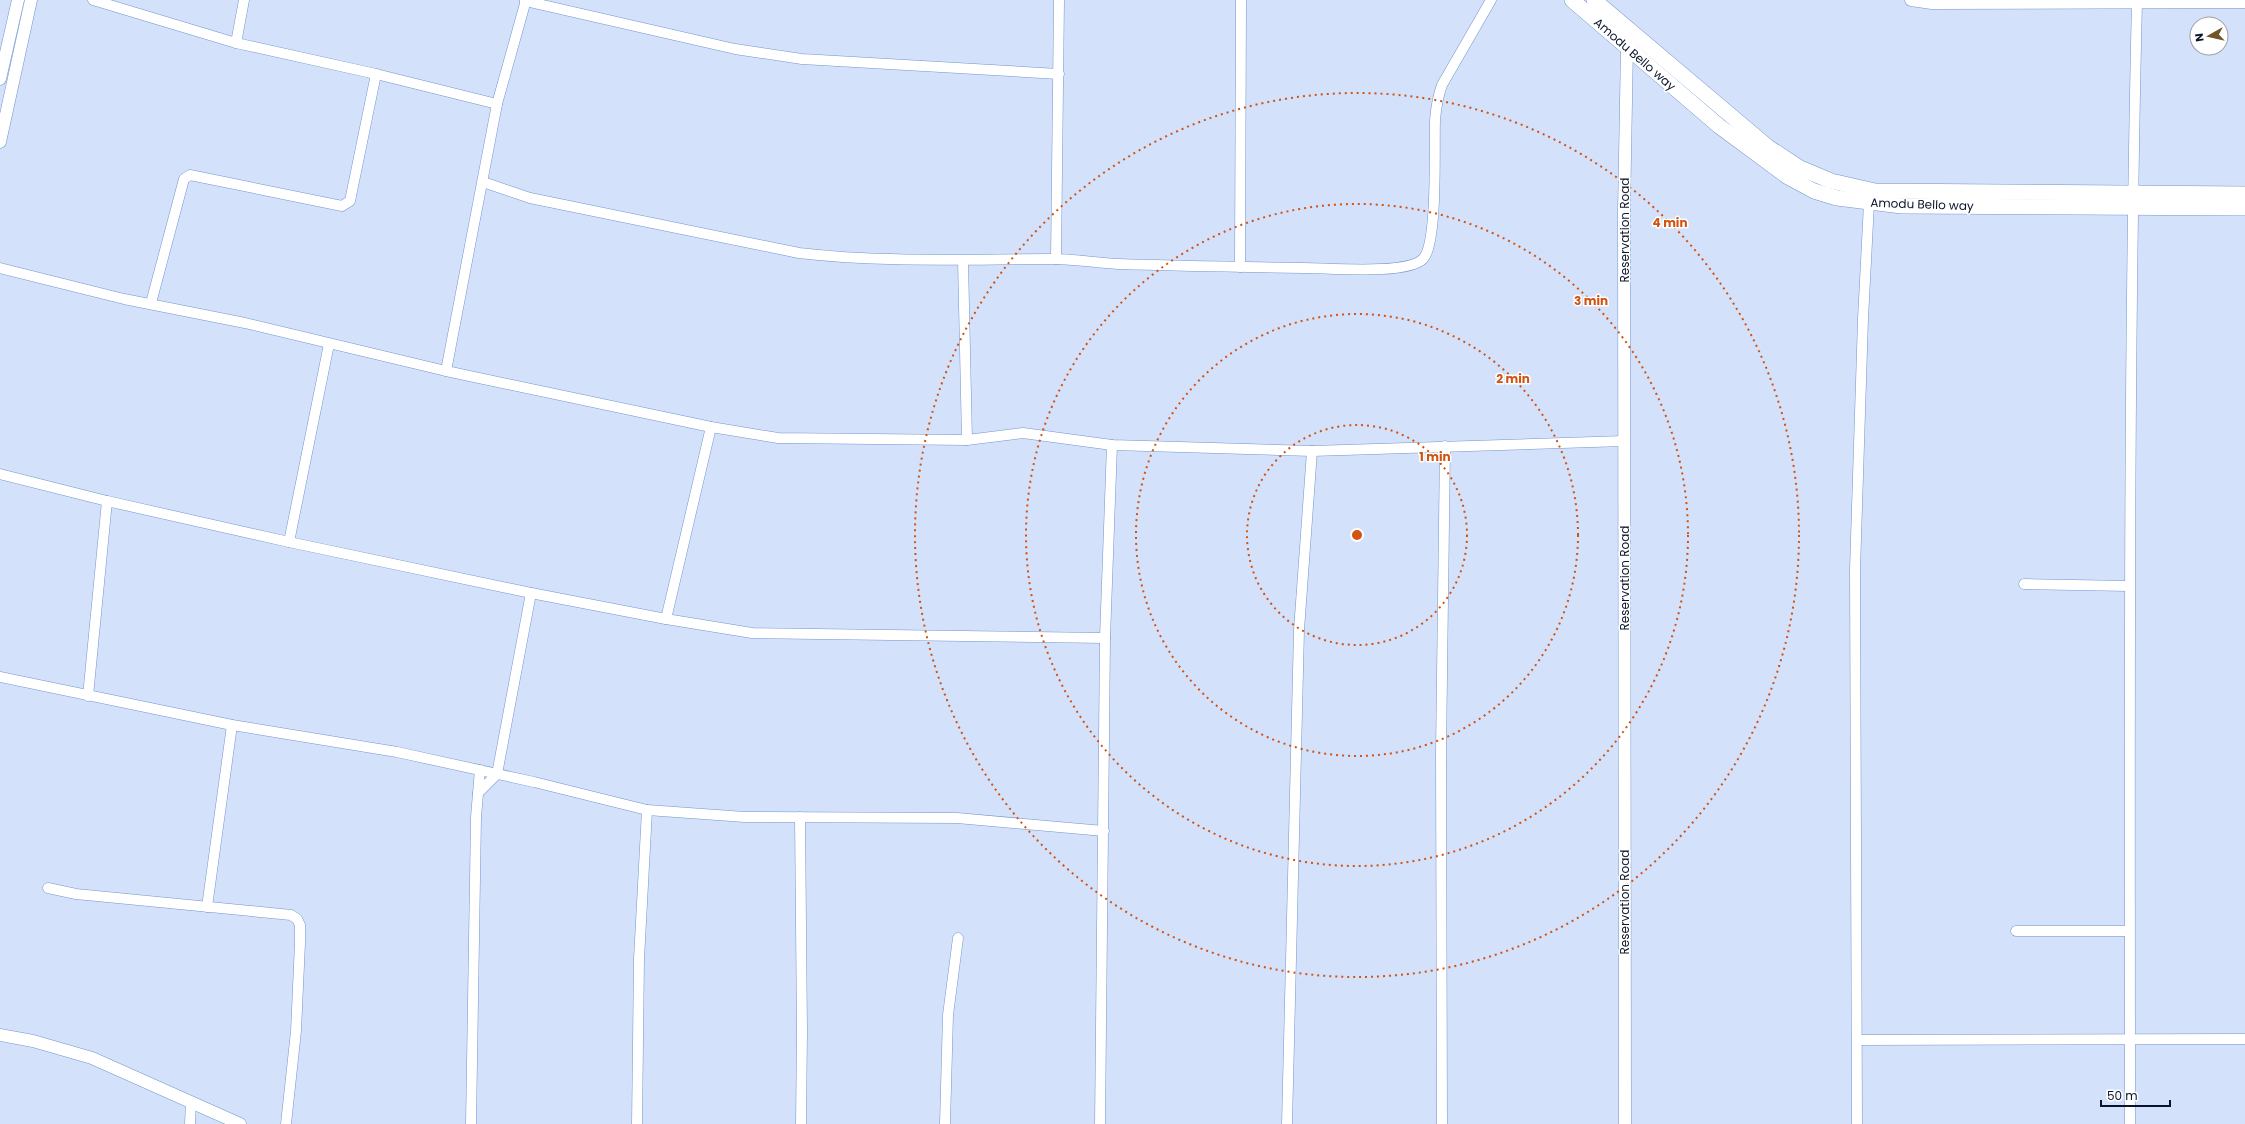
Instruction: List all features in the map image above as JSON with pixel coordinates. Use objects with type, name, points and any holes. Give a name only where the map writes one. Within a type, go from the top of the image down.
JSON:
[{"type":"main road","name":"Amodu Bello way","points":[[1572,0],[1630,40],[1768,147],[1800,168],[1831,181],[1875,191],[2132,200],[2245,208]]},
{"type":"main road","name":"Amodu Bello way","points":[[1594,0],[1630,40],[1719,126],[1788,177],[1814,191],[1837,198],[1902,206],[2132,200],[2245,194]]},
{"type":"street","points":[[0,79],[18,0]]},
{"type":"street","points":[[0,142],[31,0]]},
{"type":"street","points":[[93,0],[236,43],[376,74],[497,104]]},
{"type":"street","points":[[236,43],[244,0]]},
{"type":"street","points":[[446,371],[497,104],[526,0],[735,49],[794,58],[1059,74]]},
{"type":"street","points":[[1056,259],[1059,0]]},
{"type":"street","points":[[1240,267],[1241,0]]},
{"type":"street","points":[[483,182],[530,198],[800,253],[865,260],[1056,259],[1090,263],[1399,269],[1418,264],[1425,258],[1430,248],[1437,100],[1442,84],[1491,0]]},
{"type":"street","points":[[1911,0],[1932,3],[2009,1],[2245,2]]},
{"type":"street","points":[[2130,1124],[2129,586],[2132,200],[2137,1]]},
{"type":"street","name":"Reservation Road","points":[[1625,1124],[1624,212],[1630,40]]},
{"type":"street","points":[[151,303],[184,179],[190,175],[342,206],[350,201],[376,74]]},
{"type":"street","points":[[1857,1124],[1855,570],[1863,319],[1869,203]]},
{"type":"street","points":[[963,260],[967,440]]},
{"type":"street","points":[[0,268],[124,299],[151,303],[245,323],[446,371],[711,427],[778,438],[967,440],[1023,433],[1112,445],[1312,451],[1624,441]]},
{"type":"street","points":[[288,542],[329,344]]},
{"type":"street","points":[[666,619],[711,427]]},
{"type":"street","points":[[1100,1124],[1105,638],[1112,445]]},
{"type":"street","points":[[1442,1124],[1441,752],[1445,446]]},
{"type":"street","points":[[1287,1124],[1299,630],[1312,451]]},
{"type":"street","points":[[0,474],[106,501],[288,542],[531,593],[666,619],[752,633],[1105,638]]},
{"type":"street","points":[[88,696],[106,501]]},
{"type":"street","points":[[2024,584],[2129,586]]},
{"type":"street","points":[[478,793],[497,774],[531,593]]},
{"type":"street","points":[[0,677],[232,725],[397,752],[480,770],[647,810],[745,817],[957,818],[1104,831]]},
{"type":"street","points":[[207,907],[232,725]]},
{"type":"street","points":[[471,1124],[478,793],[480,770]]},
{"type":"street","points":[[637,1124],[639,959],[647,810]]},
{"type":"street","points":[[800,817],[802,1032],[801,1124]]},
{"type":"street","points":[[48,888],[76,894],[291,915],[297,918],[300,925],[296,1031],[286,1124]]},
{"type":"street","points":[[2016,931],[2129,931]]},
{"type":"street","points":[[945,1124],[948,1015],[958,938]]},
{"type":"street","points":[[0,1035],[33,1041],[92,1058],[240,1124]]},
{"type":"street","points":[[1857,1040],[2245,1039]]},
{"type":"street","points":[[190,1124],[191,1102]]}]
